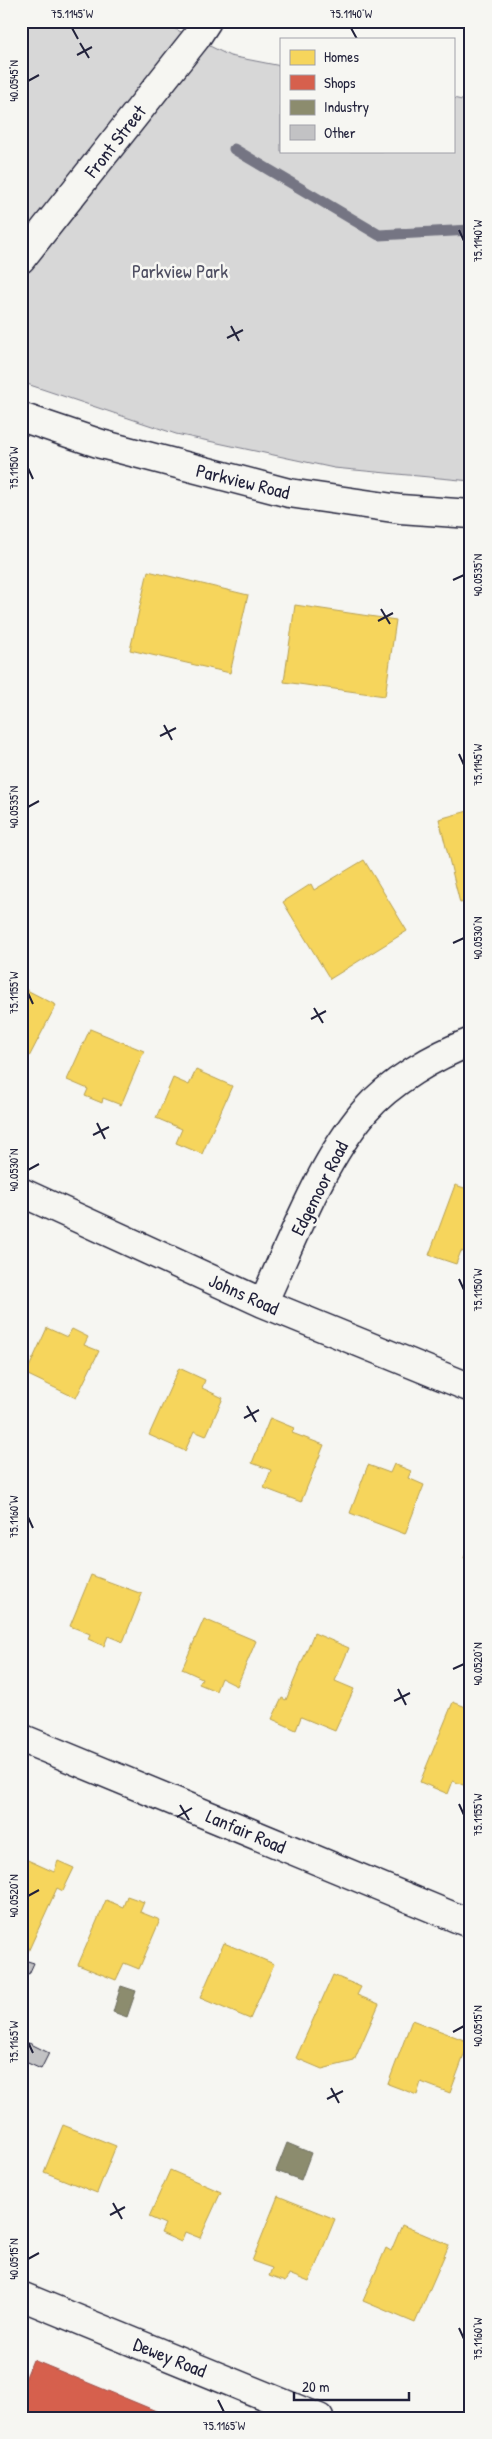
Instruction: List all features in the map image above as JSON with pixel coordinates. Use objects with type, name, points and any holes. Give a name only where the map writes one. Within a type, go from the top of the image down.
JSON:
[{"type":"street","name":"Front Street","points":[[21,259],[196,38],[207,21]]},
{"type":"street","name":"Parkview Road","points":[[21,416],[101,444],[289,493],[400,509],[471,514]]},
{"type":"street","name":"Edgemoor Road","points":[[263,1303],[334,1152],[365,1111],[405,1077],[453,1049],[471,1042]]},
{"type":"street","name":"Johns Road","points":[[21,1192],[263,1303],[471,1388]]},
{"type":"street","name":"Lanfair Road","points":[[21,1738],[471,1924]]},
{"type":"street","name":"Dewey Road","points":[[21,2296],[319,2418]]},
{"type":"green space","name":"Parkview Park","points":[[21,21],[159,21],[230,56],[280,66],[280,152],[454,152],[454,98],[471,102],[471,481],[334,468],[176,434],[21,382]]},
{"type":"building: Homes","points":[[148,571],[248,595],[230,673],[130,650]]},
{"type":"building: Homes","points":[[295,605],[396,620],[385,696],[284,682]]},
{"type":"building: Homes","points":[[468,811],[471,816],[471,901],[460,903],[439,819]]},
{"type":"building: Homes","points":[[364,860],[407,931],[330,979],[283,902],[311,884],[314,890]]},
{"type":"building: Homes","points":[[21,987],[56,1005],[29,1057],[21,1053]]},
{"type":"building: Homes","points":[[90,1029],[144,1051],[121,1105],[103,1098],[102,1103],[85,1096],[88,1089],[67,1080]]},
{"type":"building: Homes","points":[[196,1070],[232,1086],[202,1154],[176,1143],[182,1129],[156,1118],[173,1078],[189,1085]]},
{"type":"building: Homes","points":[[455,1185],[471,1190],[471,1255],[461,1251],[456,1264],[429,1255]]},
{"type":"building: Homes","points":[[47,1328],[67,1337],[72,1329],[88,1337],[84,1345],[99,1351],[76,1398],[26,1374]]},
{"type":"building: Homes","points":[[179,1368],[205,1380],[202,1388],[223,1398],[206,1436],[194,1431],[185,1451],[149,1435]]},
{"type":"building: Homes","points":[[270,1418],[294,1428],[292,1433],[324,1445],[301,1502],[264,1488],[271,1470],[252,1463]]},
{"type":"building: Homes","points":[[394,1464],[411,1471],[408,1478],[424,1485],[405,1534],[350,1513],[368,1465],[390,1473]]},
{"type":"building: Homes","points":[[471,1542],[471,1560],[464,1558]]},
{"type":"building: Homes","points":[[91,1575],[142,1594],[123,1642],[108,1636],[104,1646],[88,1639],[90,1634],[70,1626]]},
{"type":"building: Homes","points":[[204,1619],[256,1641],[237,1686],[221,1678],[216,1691],[199,1684],[202,1678],[182,1669]]},
{"type":"building: Homes","points":[[314,1633],[349,1648],[335,1681],[354,1689],[335,1731],[301,1717],[296,1730],[272,1719],[282,1698],[286,1700]]},
{"type":"building: Homes","points":[[453,1702],[471,1709],[471,1788],[453,1781],[448,1794],[420,1782]]},
{"type":"building: Homes","points":[[21,1857],[54,1872],[58,1861],[74,1868],[63,1891],[57,1888],[27,1954],[21,1951]]},
{"type":"building: Homes","points":[[127,1896],[144,1902],[140,1912],[160,1920],[139,1969],[124,1963],[116,1980],[78,1965],[106,1900],[123,1907]]},
{"type":"building: Homes","points":[[224,1943],[274,1964],[250,2019],[200,1998]]},
{"type":"building: Homes","points":[[333,1975],[361,1987],[357,1995],[379,2004],[354,2061],[322,2069],[296,2058]]},
{"type":"building: Homes","points":[[412,2020],[469,2042],[450,2093],[421,2082],[417,2095],[388,2084]]},
{"type":"building: Homes","points":[[63,2125],[116,2146],[97,2193],[44,2172]]},
{"type":"building: Homes","points":[[170,2170],[221,2192],[200,2238],[185,2232],[181,2242],[161,2233],[165,2224],[149,2217]]},
{"type":"building: Homes","points":[[278,2196],[335,2219],[309,2282],[289,2274],[285,2282],[269,2276],[272,2268],[252,2261]]},
{"type":"building: Homes","points":[[402,2225],[449,2245],[415,2323],[363,2301],[386,2248],[391,2251]]},
{"type":"building: Shops","points":[[33,2360],[173,2418],[21,2418],[21,2389]]},
{"type":"building: Industry","points":[[121,1986],[136,1991],[127,2017],[113,2012]]},
{"type":"building: Industry","points":[[287,2143],[311,2153],[301,2180],[276,2171]]},
{"type":"building: Other","points":[[21,1959],[34,1963],[29,1974],[21,1971]]},
{"type":"building: Other","points":[[29,2043],[49,2053],[41,2069],[21,2060]]},
{"type":"waterway","points":[[234,149],[379,235],[471,230]]}]
